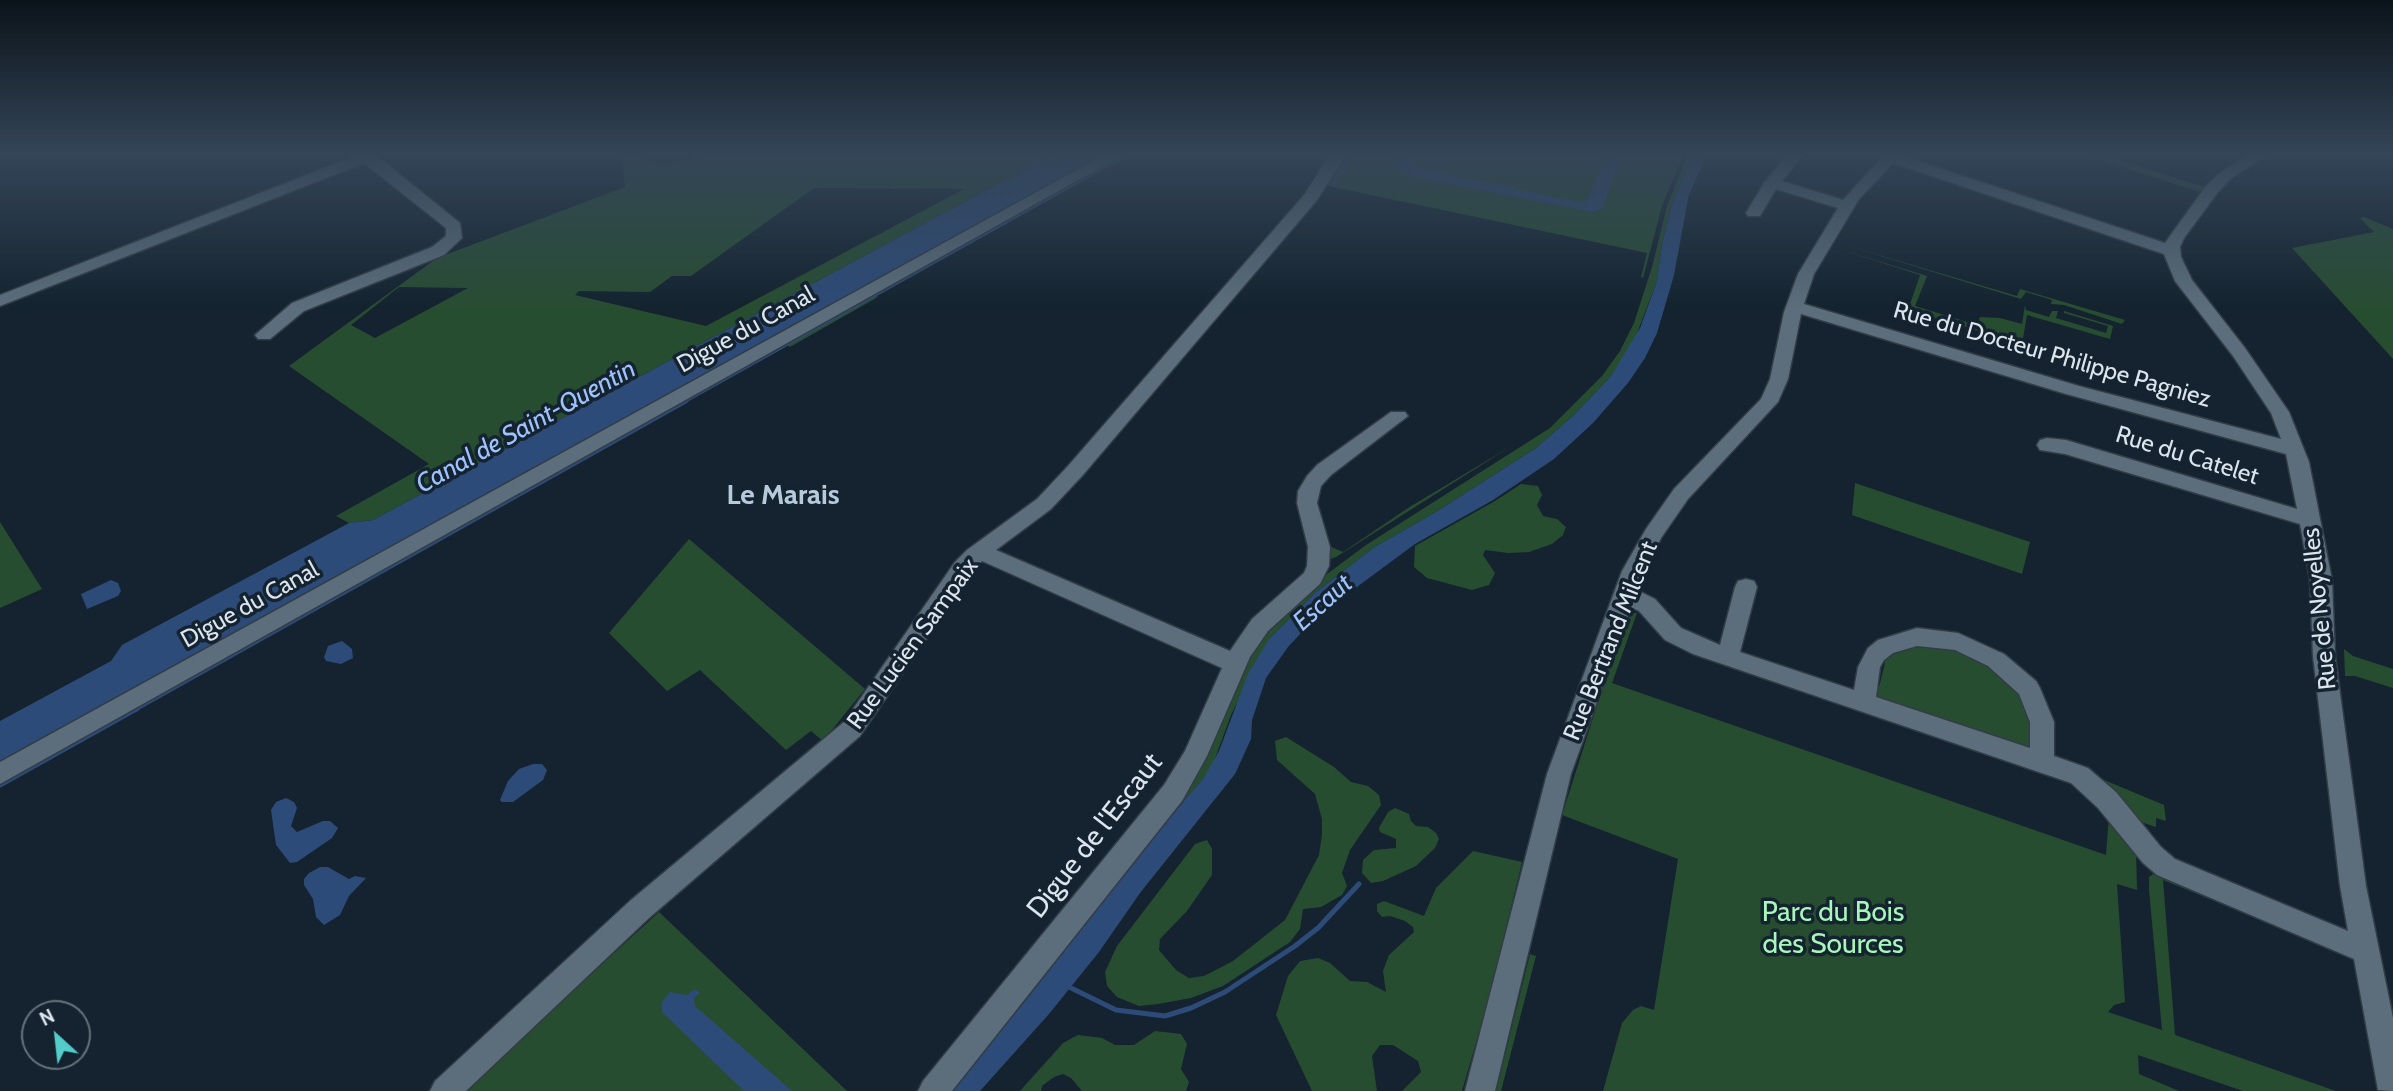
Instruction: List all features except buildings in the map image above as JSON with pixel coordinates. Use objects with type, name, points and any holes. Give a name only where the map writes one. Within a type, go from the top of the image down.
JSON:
[{"type":"street","points":[[0,301],[240,207]]},
{"type":"street","points":[[264,335],[298,307],[438,251],[454,238],[454,226],[430,207]]},
{"type":"street","name":"Digue du Canal","points":[[0,775],[1021,207]]},
{"type":"street","name":"Rue Lucien Sampaix","points":[[445,1091],[640,909],[846,736],[864,715],[943,594],[979,552],[1044,504],[1075,471],[1302,207]]},
{"type":"street","points":[[1754,213],[1758,207]]},
{"type":"street","name":"Rue Bertrand Milcent","points":[[1480,1091],[1559,774],[1625,594],[1646,546],[1672,507],[1703,468],[1756,418],[1772,397],[1782,371],[1795,307],[1809,267],[1846,207]]},
{"type":"street","points":[[2042,207],[2172,251],[2178,234],[2198,207]]},
{"type":"street","name":"Rue de Noyelles","points":[[2172,251],[2184,281],[2280,412],[2295,450],[2321,580],[2322,632],[2337,772],[2356,908],[2393,1090]]},
{"type":"street","name":"Rue du Docteur Philippe Pagniez","points":[[1795,307],[2073,390],[2295,450]]},
{"type":"street","name":"Digue de l'Escaut","points":[[933,1091],[1172,793],[1195,756],[1234,663],[1260,625],[1312,578],[1319,554],[1307,503],[1310,487],[1324,470],[1398,416]]},
{"type":"street","name":"Rue du Catelet","points":[[2047,445],[2066,447],[2311,520]]},
{"type":"street","points":[[979,552],[1234,663]]},
{"type":"street","points":[[1728,656],[1746,587]]},
{"type":"street","points":[[1625,594],[1647,605],[1673,634],[1728,656],[2079,775],[2094,786],[2152,855],[2166,867],[2366,951]]},
{"type":"street","points":[[1864,702],[1869,667],[1876,654],[1886,646],[1917,637],[1958,642],[1996,660],[2028,688],[2042,722],[2042,762]]},
{"type":"green space","points":[[572,207],[788,207],[691,276],[672,276],[650,292],[579,291],[575,295],[706,326],[930,207],[955,207],[373,520],[349,523],[336,516],[429,464],[289,366],[437,258]],"holes":[[[399,287],[467,288],[375,338],[351,325]]]},
{"type":"green space","points":[[1428,207],[1662,207],[1643,278],[1641,277],[1647,253]]},
{"type":"green space","points":[[1667,207],[1671,207],[1662,244],[1657,281],[1634,341],[1611,376],[1574,415],[1536,448],[1436,512],[1373,548],[1315,593],[1269,639],[1231,715],[1213,764],[1203,779],[1143,848],[1027,999],[938,1091],[1110,876],[1252,646],[1319,580],[1366,545],[1550,428],[1602,376],[1620,351],[1634,323],[1652,267]]},
{"type":"green space","points":[[2364,217],[2393,229],[2393,359],[2292,248],[2374,232],[2360,218]]},
{"type":"green space","points":[[1842,244],[2017,296],[2020,289],[2125,320],[2122,324],[2064,305],[2051,304],[2052,300],[2026,292],[2021,299]]},
{"type":"green space","points":[[1839,249],[1927,276],[1915,306],[1977,325],[1980,317],[2000,318],[2022,324],[2025,305],[2026,310],[2049,317],[2052,311],[2058,311],[2056,318],[2106,333],[2108,326],[2064,311],[2123,329],[2113,326],[2110,339],[2027,315],[2022,344],[1908,310],[1920,275]]},
{"type":"green space","points":[[873,295],[878,297],[790,347],[785,343]]},
{"type":"green space","points":[[1513,445],[1336,557],[1328,560],[1320,542],[1343,552],[1408,508]]},
{"type":"green space","points":[[1855,483],[2030,542],[2022,574],[1852,515]]},
{"type":"green space","points":[[1521,484],[1538,486],[1542,495],[1537,505],[1543,516],[1557,519],[1566,527],[1563,535],[1552,544],[1529,552],[1485,550],[1483,555],[1495,573],[1489,585],[1472,590],[1427,578],[1414,567],[1415,546]]},
{"type":"green space","points":[[0,522],[42,589],[0,608]]},
{"type":"green space","points":[[689,539],[865,689],[823,741],[811,731],[786,750],[700,670],[667,691],[609,633]]},
{"type":"green space","name":"Parc du Bois des Sources","points":[[1632,613],[1637,613],[1612,683],[2106,855],[2109,816],[2136,851],[2137,890],[2117,884],[2125,1002],[2114,1005],[2108,1012],[2162,1030],[2149,890],[2149,877],[2153,874],[2160,873],[2293,930],[2293,933],[2163,880],[2175,1035],[2336,1091],[2243,1091],[2138,1055],[2139,1074],[2179,1091],[1603,1091],[1622,1023],[1633,1010],[1641,1006],[1654,1010],[1678,859],[1562,815],[1609,668]]},
{"type":"green space","points":[[1952,644],[1991,667],[2019,694],[2029,718],[2029,740],[2035,746],[2034,751],[1877,701],[1872,690],[1879,687],[1885,663],[1883,656],[1886,653],[1894,654],[1917,646]]},
{"type":"green space","points":[[2344,649],[2353,656],[2393,669],[2393,688],[2355,676],[2345,676]]},
{"type":"green space","points":[[1286,737],[1334,767],[1351,782],[1368,786],[1379,795],[1381,805],[1350,850],[1342,873],[1347,886],[1342,895],[1321,907],[1303,909],[1300,929],[1290,942],[1223,986],[1191,998],[1139,1006],[1117,997],[1107,986],[1105,972],[1117,946],[1195,844],[1207,840],[1212,849],[1212,875],[1187,911],[1160,939],[1159,950],[1176,970],[1189,978],[1204,976],[1233,961],[1285,920],[1319,855],[1322,835],[1322,819],[1315,794],[1277,760],[1275,741]]},
{"type":"green space","points":[[2085,772],[2164,805],[2166,821],[2156,818],[2156,827],[2128,818]]},
{"type":"green space","points":[[1395,808],[1409,814],[1416,826],[1428,827],[1439,839],[1435,848],[1416,866],[1383,881],[1371,883],[1362,873],[1363,860],[1374,850],[1396,848],[1396,839],[1380,832],[1379,828],[1388,812]]},
{"type":"green space","points":[[1473,851],[1522,862],[1491,991],[1462,1091],[1402,1091],[1421,1072],[1418,1061],[1393,1045],[1380,1045],[1372,1056],[1377,1091],[1312,1091],[1276,1015],[1288,976],[1300,961],[1318,958],[1330,963],[1350,981],[1367,982],[1386,992],[1383,971],[1389,955],[1414,932],[1413,927],[1405,921],[1390,916],[1382,917],[1377,911],[1377,904],[1384,901],[1424,916],[1436,888]]},
{"type":"green space","points":[[659,912],[847,1091],[463,1091]]},
{"type":"green space","points":[[1530,954],[1536,956],[1501,1091],[1496,1091]]},
{"type":"green space","points":[[1155,1031],[1181,1034],[1187,1044],[1181,1069],[1189,1082],[1186,1091],[1082,1091],[1071,1078],[1063,1074],[1042,1086],[1041,1091],[1020,1091],[1063,1043],[1078,1035],[1102,1038],[1115,1045],[1134,1045]]},
{"type":"water","points":[[955,207],[1008,207],[0,762],[0,721],[111,661],[122,645],[349,523],[373,520]]},
{"type":"water","points":[[1567,207],[1602,207],[1593,212]]},
{"type":"water","name":"Escaut","points":[[1671,207],[1687,207],[1674,275],[1657,333],[1645,358],[1628,383],[1593,423],[1554,459],[1493,500],[1415,544],[1315,618],[1288,647],[1266,678],[1252,720],[1251,739],[1235,774],[1140,893],[1099,952],[1049,1014],[980,1091],[944,1091],[1027,999],[1143,848],[1203,779],[1219,751],[1248,674],[1269,639],[1315,593],[1373,548],[1436,512],[1536,448],[1574,415],[1611,376],[1640,328],[1657,281],[1662,244]]},
{"type":"water","points":[[111,580],[118,583],[121,591],[118,596],[87,609],[81,594]]},
{"type":"water","points":[[342,641],[352,649],[353,658],[341,664],[326,661],[324,657],[328,646]]},
{"type":"water","points":[[542,764],[547,770],[543,780],[513,802],[502,802],[500,800],[508,781],[519,769]]},
{"type":"water","points":[[286,798],[294,802],[297,808],[291,826],[297,832],[323,821],[330,821],[338,828],[332,838],[297,862],[290,863],[276,845],[271,810],[276,802]]},
{"type":"water","points":[[320,867],[328,867],[349,879],[355,876],[366,878],[349,896],[340,915],[324,925],[316,917],[313,899],[304,885],[304,879],[309,873]]},
{"type":"water","points":[[695,989],[700,993],[694,998],[695,1006],[792,1091],[744,1091],[662,1012],[662,1002],[670,992],[687,995]]},
{"type":"waterway","points":[[682,403],[1033,207]]},
{"type":"waterway","points":[[134,710],[686,401]]},
{"type":"waterway","points":[[0,785],[138,708]]},
{"type":"waterway","points":[[1067,986],[1116,1010],[1165,1016],[1191,1008],[1225,992],[1295,946],[1318,928],[1359,884]]},
{"type":"district","name":"Le Marais","points":[[783,496]]},
{"type":"water label","name":"Canal de Saint-Quentin","points":[[526,427]]}]
